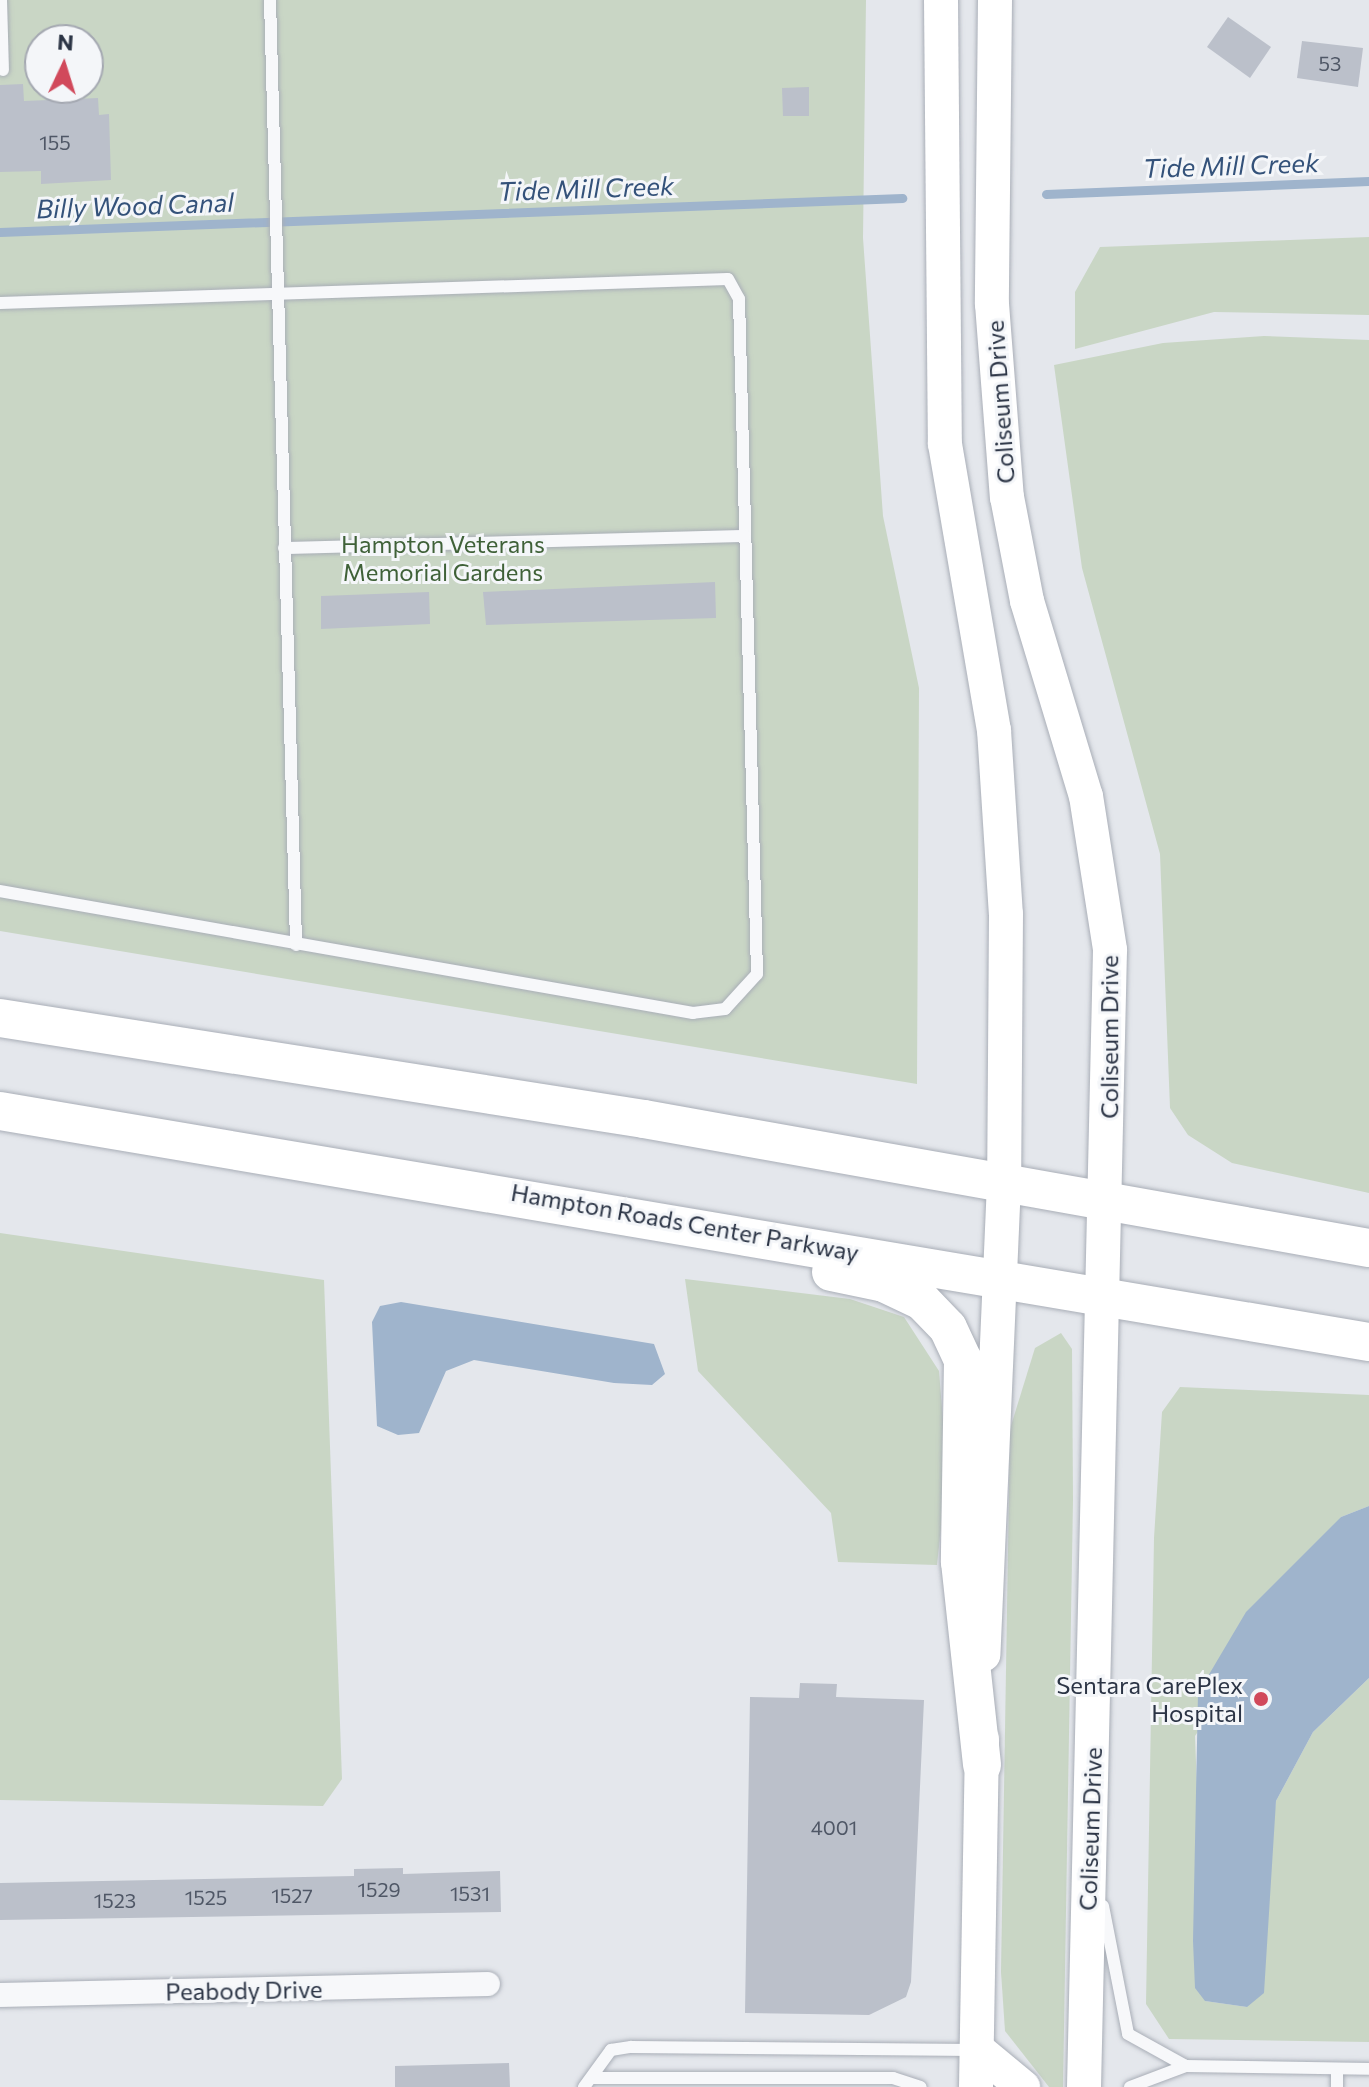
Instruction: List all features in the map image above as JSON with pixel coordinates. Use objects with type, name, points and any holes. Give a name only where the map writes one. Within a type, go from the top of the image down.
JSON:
[{"type":"main road","points":[[0,1018],[1004,1183],[1369,1248]]},
{"type":"main road","name":"Hampton Roads Center Parkway","points":[[0,1111],[376,1169],[1369,1342]]},
{"type":"main road","points":[[376,1169],[724,1254],[884,1283],[936,1313],[958,1345],[965,1375],[960,1562],[982,1765]]},
{"type":"street","points":[[941,0],[942,393],[951,499],[1000,785],[1004,1183],[987,1448],[976,2087]]},
{"type":"street","name":"Coliseum Drive","points":[[995,0],[992,304],[1000,439],[1027,601],[1086,796],[1103,896],[1112,1021],[1102,1294],[1084,2087]]},
{"type":"street","name":"Peabody Drive","points":[[0,1995],[488,1984]]},
{"type":"street","points":[[977,2049],[1023,2087]]},
{"type":"lane","points":[[1,0],[3,70]]},
{"type":"lane","points":[[270,0],[296,945]]},
{"type":"lane","points":[[0,303],[728,279],[739,299],[757,960],[748,992],[725,1009],[693,1013],[0,891]]},
{"type":"lane","points":[[284,548],[745,536]]},
{"type":"lane","points":[[1090,1799],[1113,1984],[1128,2034],[1186,2066]]},
{"type":"lane","points":[[588,2082],[611,2050],[631,2047],[977,2049]]},
{"type":"lane","points":[[1130,2087],[1186,2066],[1369,2069]]},
{"type":"lane","points":[[1337,2069],[1337,2087]]},
{"type":"lane","points":[[588,2082],[893,2078],[921,2087]]},
{"type":"green space","name":"Hampton Veterans Memorial Gardens","points":[[0,0],[866,0],[863,238],[883,516],[919,688],[917,1084],[0,931]]},
{"type":"green space","points":[[1369,237],[1369,315],[1214,312],[1075,349],[1075,292],[1100,247]]},
{"type":"green space","points":[[1264,336],[1369,340],[1369,1193],[1232,1163],[1188,1135],[1170,1108],[1160,854],[1082,568],[1054,365],[1163,343]]},
{"type":"green space","points":[[0,1233],[324,1280],[342,1779],[323,1806],[0,1800]]},
{"type":"green space","points":[[685,1279],[850,1299],[904,1317],[939,1371],[947,1470],[937,1565],[838,1562],[831,1513],[698,1371]]},
{"type":"green space","points":[[1061,1333],[1072,1349],[1073,1500],[1063,2087],[1049,2087],[1005,2031],[1001,1972],[1010,1429],[1035,1348]]},
{"type":"green space","name":"Sentara CarePlex Hospital","points":[[1180,1387],[1369,1395],[1369,1506],[1341,1517],[1195,1736],[1205,2001],[1247,2007],[1276,1801],[1313,1732],[1369,1678],[1369,2042],[1169,2039],[1146,2004],[1154,1538],[1162,1412]]},
{"type":"water","points":[[401,1302],[654,1344],[665,1374],[652,1385],[614,1383],[474,1360],[446,1371],[419,1433],[398,1435],[377,1426],[372,1322],[380,1306]]},
{"type":"water","points":[[1369,1506],[1369,1678],[1313,1732],[1276,1801],[1264,1993],[1247,2007],[1205,2001],[1195,1988],[1193,1941],[1198,1693],[1246,1612],[1341,1517]]},
{"type":"building","points":[[1228,17],[1271,47],[1250,78],[1207,47]]},
{"type":"building","points":[[1302,41],[1363,48],[1358,87],[1297,78]]},
{"type":"building","points":[[23,84],[24,104],[98,104],[99,115],[109,114],[111,180],[41,184],[41,171],[0,172],[0,85]]},
{"type":"building","points":[[809,87],[809,116],[783,116],[782,88]]},
{"type":"building","points":[[715,582],[716,618],[486,625],[483,592]]},
{"type":"building","points":[[429,592],[430,624],[321,629],[321,596]]},
{"type":"building","points":[[800,1683],[837,1684],[836,1697],[924,1700],[911,1982],[906,1997],[869,2015],[745,2013],[750,1697],[799,1698]]},
{"type":"building","points":[[403,1868],[403,1874],[500,1871],[501,1912],[0,1920],[0,1883],[354,1876],[354,1869]]},
{"type":"building","points":[[509,2063],[510,2087],[395,2087],[395,2066]]},
{"type":"waterway","name":"Tide Mill Creek","points":[[1046,194],[1369,181]]},
{"type":"waterway","name":"Tide Mill Creek","points":[[0,232],[902,198]]},
{"type":"place","name":"Sentara CarePlex Hospital","points":[[1261,1699]]},
{"type":"water label","name":"Billy Wood Canal","points":[[135,205]]}]
